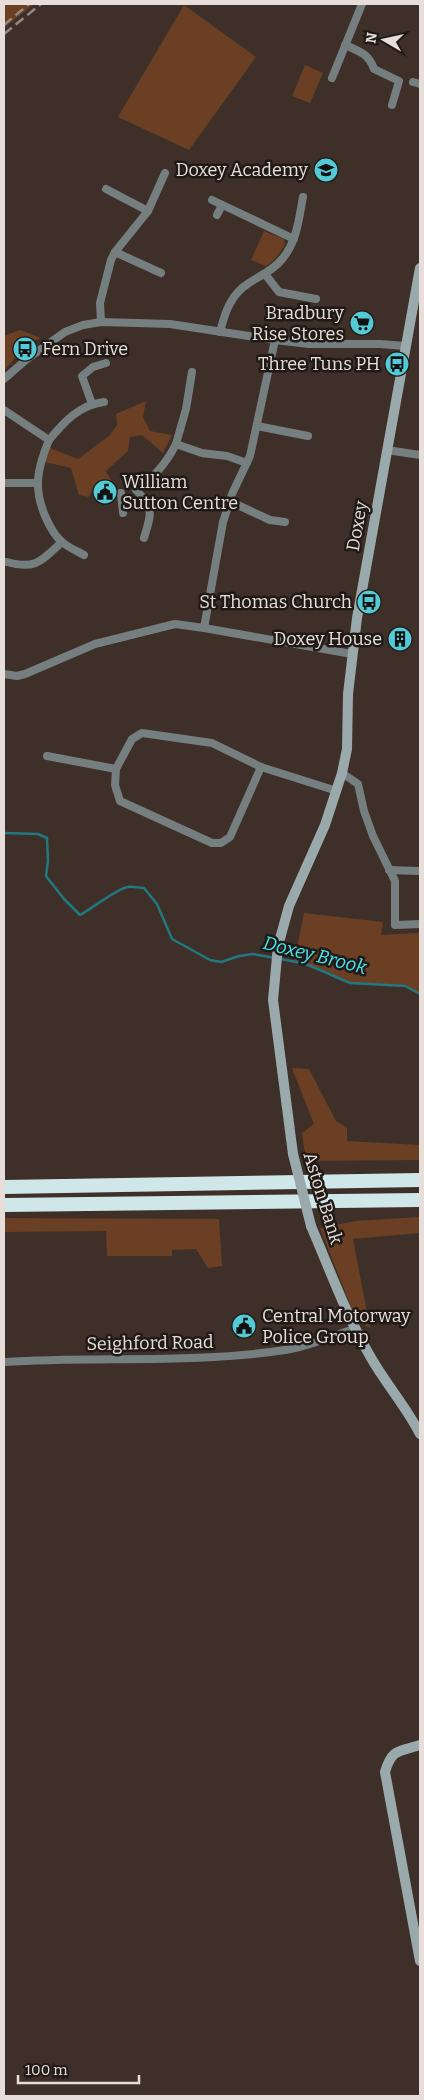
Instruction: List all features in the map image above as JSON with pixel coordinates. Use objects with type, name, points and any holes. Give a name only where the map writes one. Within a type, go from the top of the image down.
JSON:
[{"type":"highway","points":[[4,1187],[420,1180]]},
{"type":"highway","points":[[4,1205],[420,1200]]},
{"type":"street","points":[[332,78],[362,4]]},
{"type":"street","points":[[345,46],[364,53],[372,62],[374,69],[399,81],[392,105]]},
{"type":"street","points":[[101,322],[100,303],[111,260],[115,252],[148,212],[165,173]]},
{"type":"street","points":[[106,189],[148,212]]},
{"type":"street","points":[[220,332],[225,314],[235,295],[282,260],[294,239],[303,197]]},
{"type":"street","points":[[212,200],[294,239]]},
{"type":"street","points":[[217,215],[222,204]]},
{"type":"street","points":[[115,252],[161,273]]},
{"type":"street","name":"Doxey","points":[[278,946],[289,906],[325,825],[342,774],[347,749],[352,654],[420,268]]},
{"type":"street","points":[[265,274],[279,292],[316,299]]},
{"type":"street","points":[[4,380],[26,359],[66,332],[83,325],[101,322],[170,324],[309,344],[406,346]]},
{"type":"street","points":[[204,628],[223,522],[247,463],[257,426],[274,340]]},
{"type":"street","points":[[92,404],[82,376],[94,367],[106,363]]},
{"type":"street","points":[[144,538],[150,517],[148,502],[136,490],[153,477],[163,466],[176,444],[186,409],[192,372]]},
{"type":"street","points":[[84,555],[62,542],[54,534],[43,511],[37,483],[40,461],[49,440],[70,416],[92,404],[104,402]]},
{"type":"street","points":[[4,410],[49,440]]},
{"type":"street","points":[[257,426],[308,436]]},
{"type":"street","points":[[176,444],[202,453],[227,456],[247,463]]},
{"type":"street","points":[[387,450],[420,455]]},
{"type":"street","points":[[4,483],[37,483]]},
{"type":"street","points":[[121,493],[123,512]]},
{"type":"street","points":[[230,501],[270,520],[285,522]]},
{"type":"street","points":[[7,562],[24,567],[39,562],[62,542]]},
{"type":"street","points":[[4,675],[17,676],[25,674],[96,644],[162,626],[184,624],[352,654]]},
{"type":"street","points":[[261,767],[230,836],[221,843],[212,843],[120,802],[115,785],[116,769],[132,739],[142,734],[212,743],[261,767],[338,790]]},
{"type":"street","points":[[47,756],[116,769]]},
{"type":"street","points":[[342,774],[358,784],[364,811],[395,881],[395,925],[420,924]]},
{"type":"street","points":[[389,870],[420,871]]},
{"type":"street","name":"Aston Bank","points":[[278,946],[274,977],[274,1000],[292,1154],[311,1226],[354,1329],[371,1358],[410,1413],[420,1434]]},
{"type":"street","name":"Seighford Road","points":[[4,1362],[53,1359],[159,1359],[287,1350],[354,1329]]},
{"type":"street","points":[[420,1744],[389,1757],[385,1772],[420,1961]]},
{"type":"shaded area","points":[[4,4],[34,4],[4,28]]},
{"type":"shaded area","points":[[184,5],[256,57],[189,150],[118,117]]},
{"type":"shaded area","points":[[305,65],[323,73],[310,103],[292,96]]},
{"type":"shaded area","points":[[264,231],[284,239],[285,245],[276,258],[266,266],[251,260]]},
{"type":"shaded area","points":[[20,330],[41,338],[28,343],[4,371],[4,336]]},
{"type":"shaded area","points":[[146,401],[143,417],[150,431],[172,435],[163,453],[142,435],[130,437],[128,451],[106,471],[113,484],[94,486],[89,497],[79,495],[71,468],[45,462],[50,448],[78,459],[110,435],[117,425],[116,414]]},
{"type":"shaded area","points":[[304,913],[383,922],[381,935],[420,933],[420,994],[405,986],[350,983],[306,964],[294,962]]},
{"type":"shaded area","points":[[292,1068],[309,1069],[336,1121],[347,1128],[347,1141],[420,1145],[420,1160],[306,1161],[302,1133],[314,1124]]},
{"type":"shaded area","points":[[420,1217],[420,1233],[353,1239],[370,1328],[357,1322],[320,1228],[355,1221]]},
{"type":"shaded area","points":[[4,1218],[219,1219],[222,1266],[208,1268],[196,1249],[172,1250],[172,1256],[107,1256],[106,1231],[4,1232]]},
{"type":"waterway","name":"Doxey Brook","points":[[4,833],[38,834],[47,838],[48,861],[46,876],[64,899],[80,915],[123,888],[144,888],[157,904],[172,939],[210,960],[221,962],[253,954],[275,958]]},
{"type":"waterway","name":"Doxey Brook","points":[[281,959],[306,964],[350,983],[405,986],[420,994]]},
{"type":"railway","points":[[4,25],[29,4]]},
{"type":"railway","points":[[4,34],[41,4]]},
{"type":"place","name":"Doxey Academy","points":[[326,170]]},
{"type":"place","name":"Bradbury Rise Stores","points":[[362,323]]},
{"type":"place","name":"Fern Drive","points":[[25,349]]},
{"type":"place","name":"Three Tuns PH","points":[[397,364]]},
{"type":"place","name":"William Sutton Centre","points":[[105,492]]},
{"type":"place","name":"St Thomas Church","points":[[369,602]]},
{"type":"place","name":"Doxey House","points":[[400,639]]},
{"type":"place","name":"Central Motorway Police Group","points":[[244,1326]]}]
